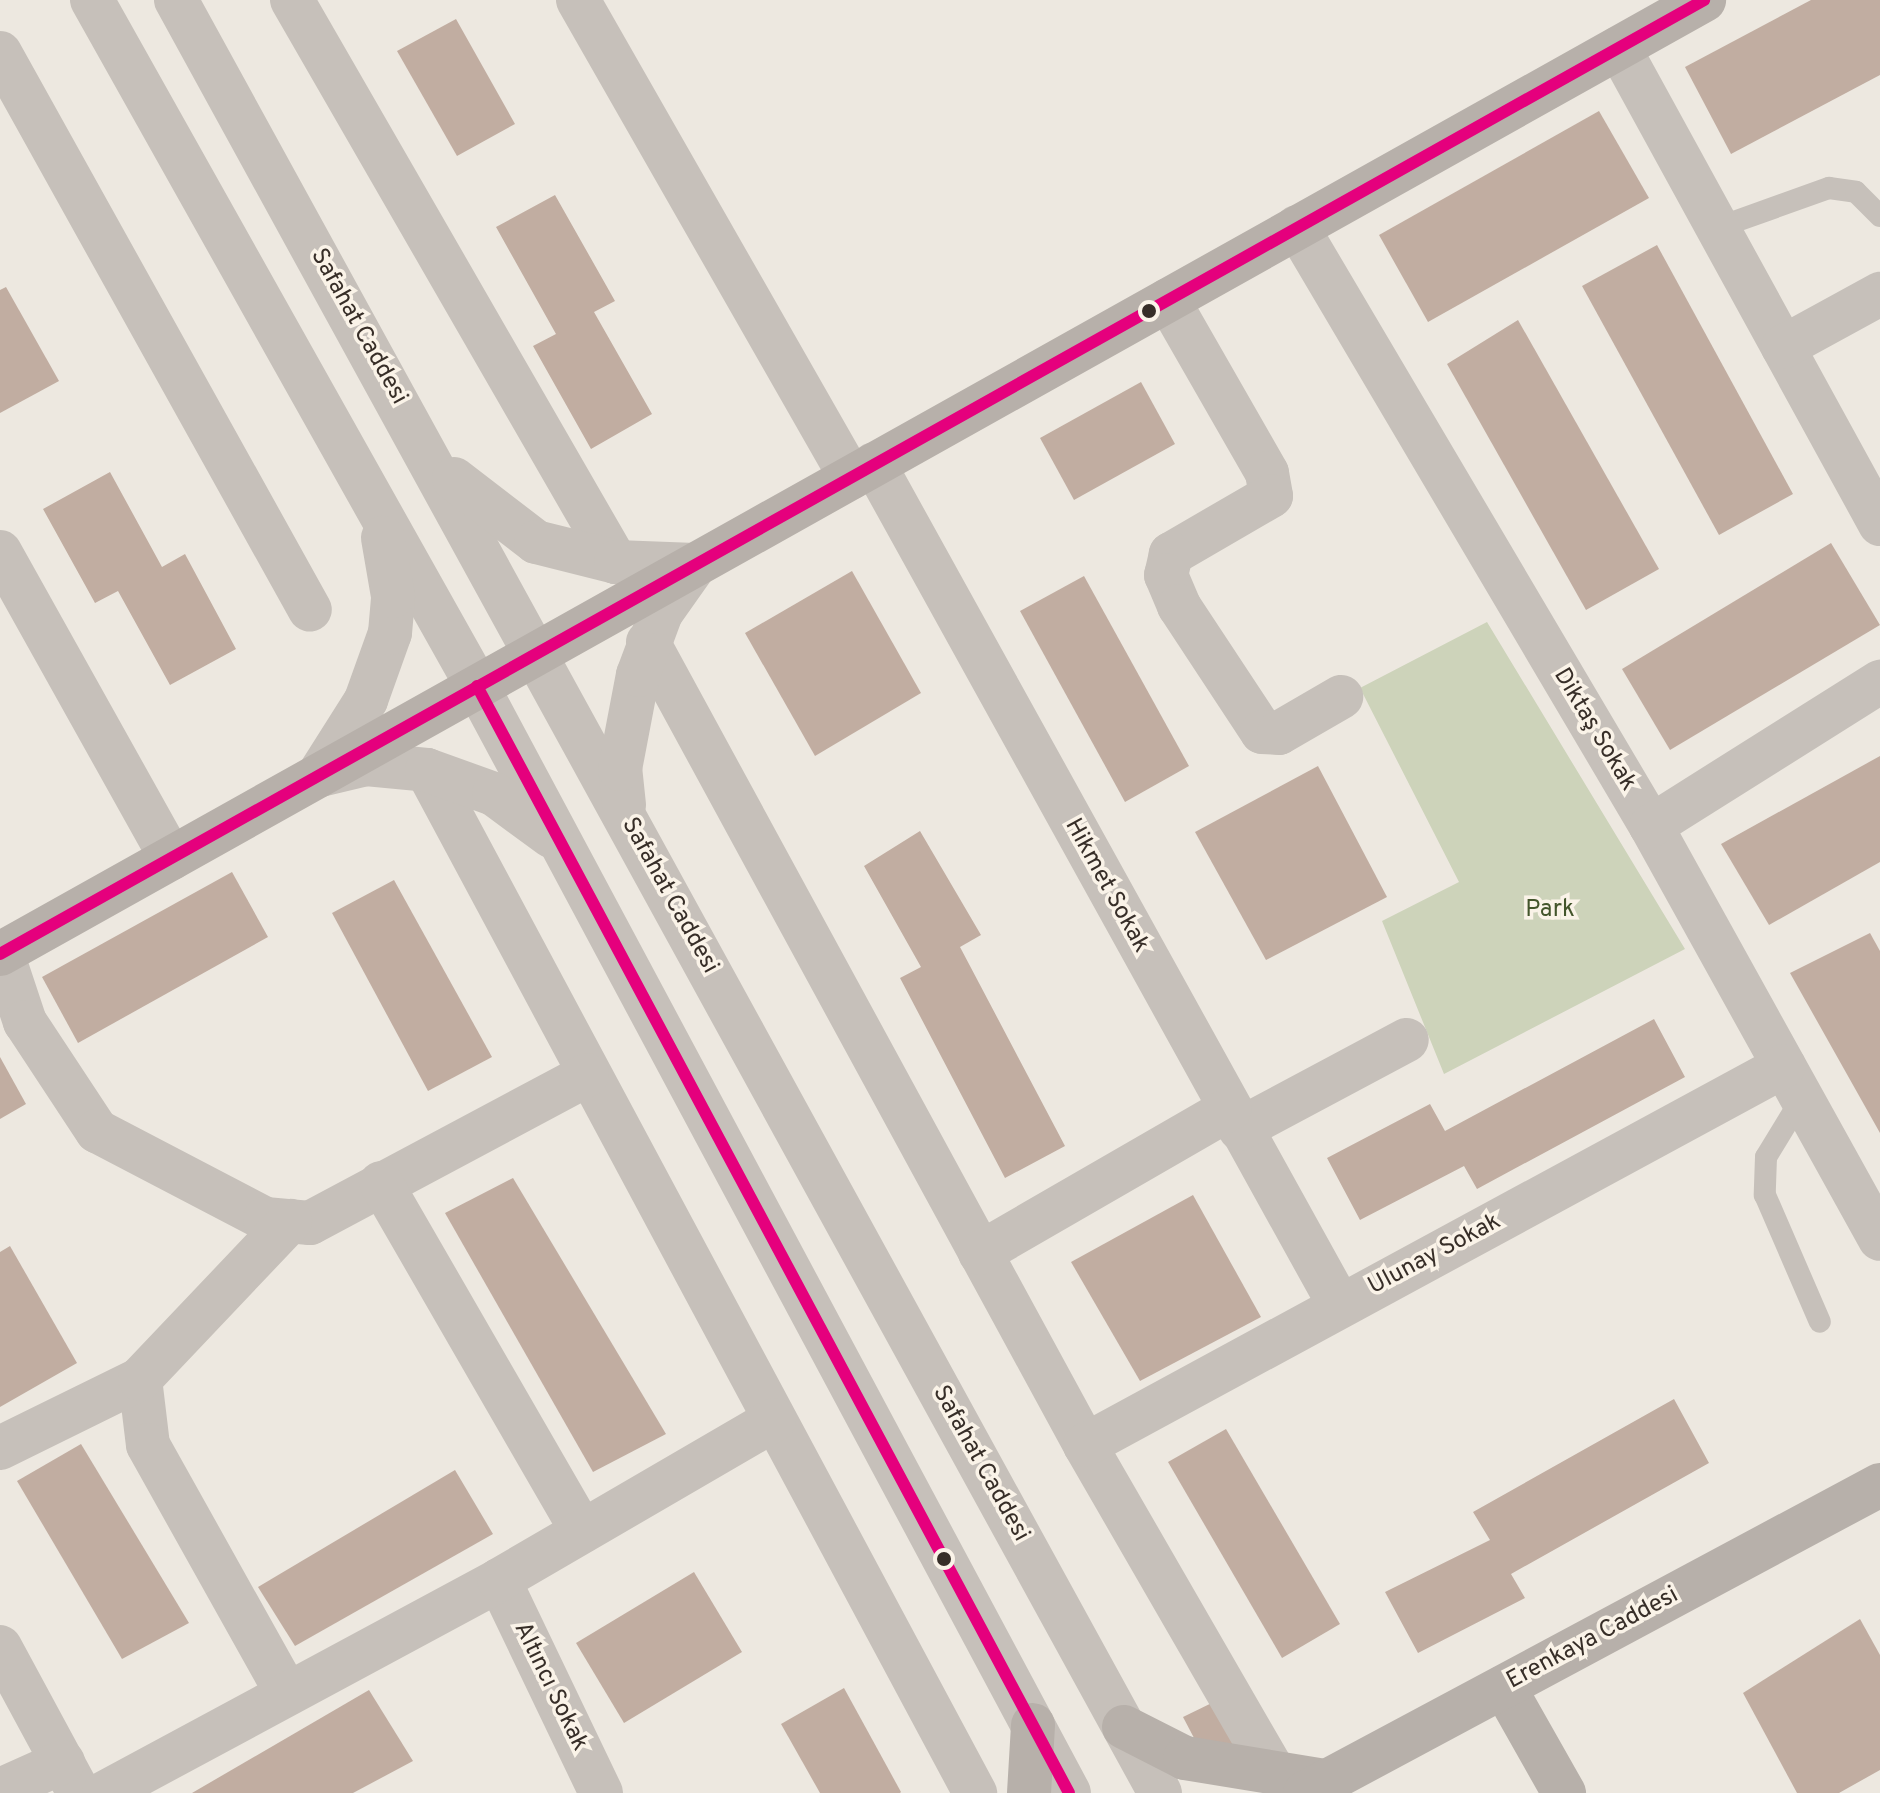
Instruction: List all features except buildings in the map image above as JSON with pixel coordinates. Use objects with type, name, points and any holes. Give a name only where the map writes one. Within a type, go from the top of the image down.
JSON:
[{"type":"street","points":[[92,0],[477,686],[1069,1793]]},
{"type":"street","name":"Safahat Caddesi","points":[[176,0],[428,452],[1160,1793]]},
{"type":"street","points":[[292,0],[616,562]]},
{"type":"street","name":"Hikmet Sokak","points":[[578,0],[862,471],[1340,1306]]},
{"type":"street","points":[[587,1075],[310,1223],[265,1219],[97,1131],[25,1022],[1,953],[1704,0]]},
{"type":"street","points":[[1619,48],[1880,524]]},
{"type":"street","points":[[0,53],[310,610]]},
{"type":"street","name":"Diktaş Sokak","points":[[1297,227],[1651,826],[1880,1239]]},
{"type":"street","points":[[1783,347],[1880,294]]},
{"type":"street","points":[[1168,300],[1267,473],[1271,496],[1171,554],[1166,575],[1179,606],[1262,732],[1279,733],[1341,697]]},
{"type":"street","points":[[428,452],[473,499],[536,542],[616,562],[695,565]]},
{"type":"street","points":[[318,776],[366,700],[390,633],[389,559],[371,494]]},
{"type":"street","points":[[0,552],[171,858]]},
{"type":"street","points":[[625,816],[624,737],[648,642],[695,565]]},
{"type":"street","points":[[648,642],[1085,1445],[1307,1785]]},
{"type":"street","points":[[1651,826],[1880,682]]},
{"type":"street","points":[[318,776],[366,764],[427,770],[494,794],[563,846]]},
{"type":"street","points":[[427,770],[587,1075],[975,1793]]},
{"type":"street","points":[[980,1253],[1234,1119],[1407,1040]]},
{"type":"street","name":"Ulunay Sokak","points":[[1085,1445],[1340,1306],[1793,1082]]},
{"type":"street","points":[[381,1183],[582,1531]]},
{"type":"street","points":[[0,1448],[140,1379],[290,1221]]},
{"type":"street","points":[[140,1379],[148,1445],[287,1694]]},
{"type":"street","points":[[104,1793],[499,1580],[774,1420]]},
{"type":"street","name":"Erenkaya Caddesi","points":[[1307,1785],[1504,1687],[1880,1485]]},
{"type":"street","name":"Altıncı Sokak","points":[[499,1580],[601,1793]]},
{"type":"street","points":[[0,1647],[71,1777],[0,1790]]},
{"type":"street","points":[[1504,1687],[1564,1793]]},
{"type":"street","points":[[1029,1793],[1033,1725]]},
{"type":"street","points":[[1124,1727],[1185,1758],[1307,1785]]},
{"type":"lane","points":[[1717,228],[1829,188],[1856,192],[1880,216]]},
{"type":"lane","points":[[1793,1082],[1766,1157],[1765,1195],[1820,1322]]},
{"type":"green space","name":"Park","points":[[1487,622],[1685,949],[1444,1074],[1382,921],[1459,882],[1360,688]]},
{"type":"transit line","points":[[0,954],[1704,0]]},
{"type":"transit line","points":[[477,686],[1069,1793]]}]
